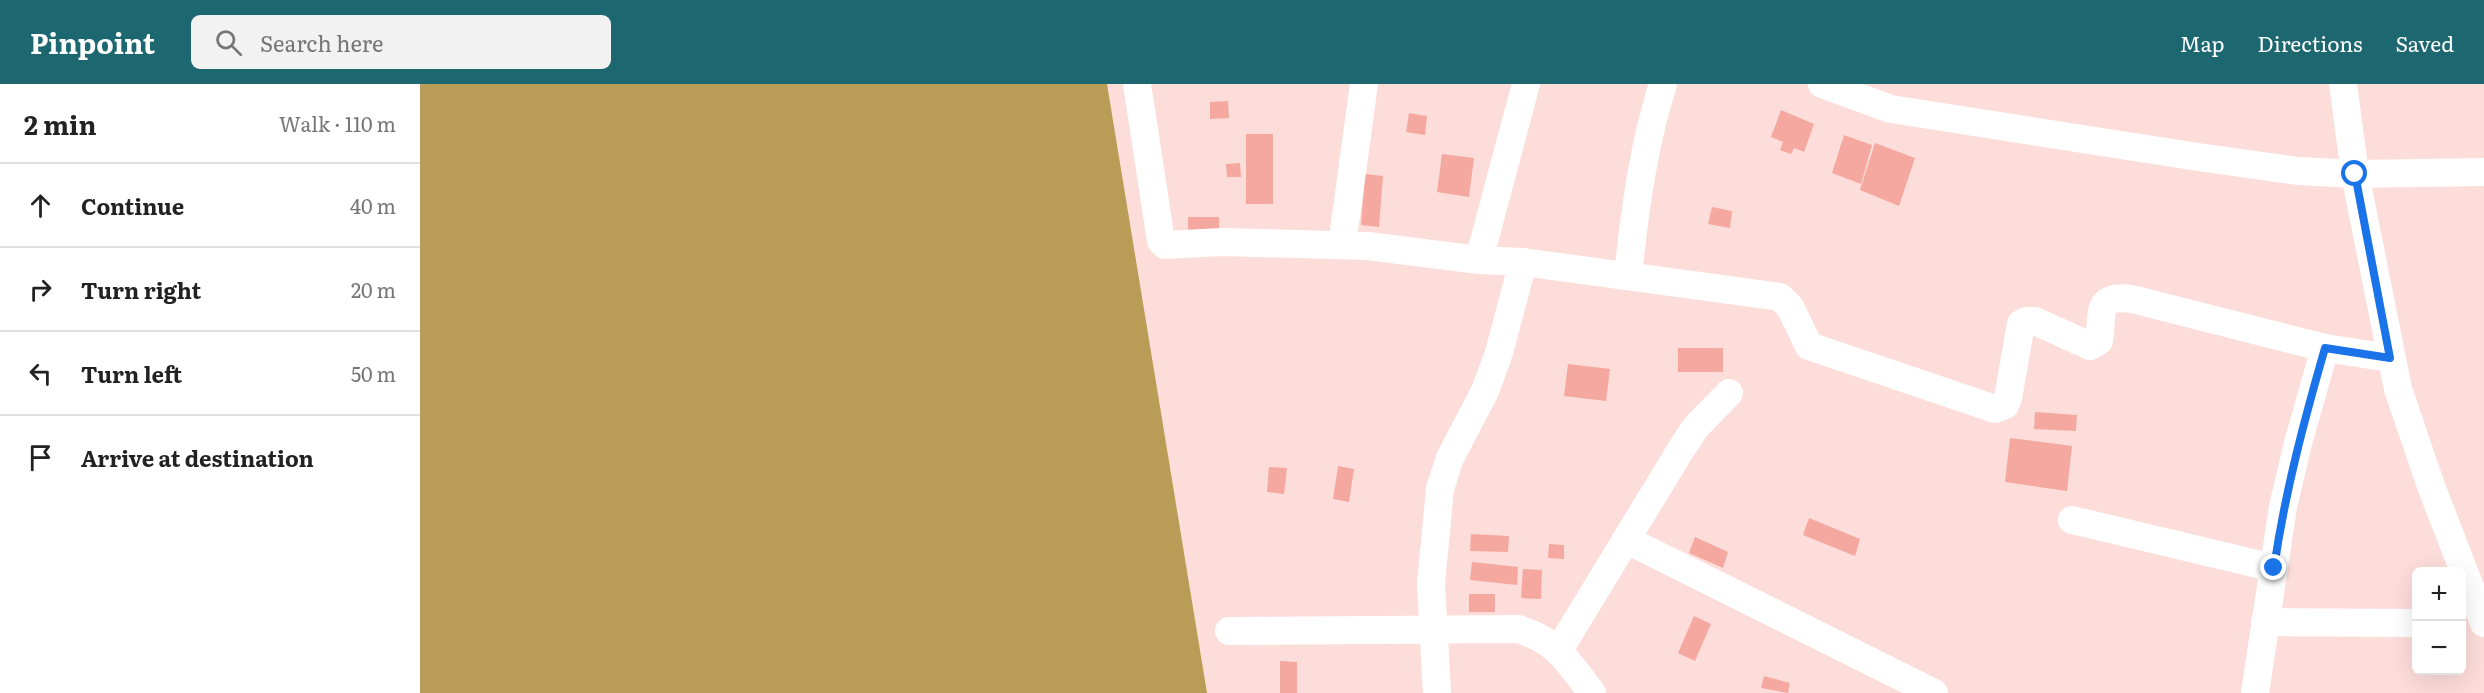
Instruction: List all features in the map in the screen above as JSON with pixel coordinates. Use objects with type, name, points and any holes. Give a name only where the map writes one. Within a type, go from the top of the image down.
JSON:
[{"type":"street","points":[[1137,84],[1162,243],[1170,245],[1222,242],[1342,245],[1479,260],[1523,262],[1780,297],[1790,307],[1809,346],[1995,409],[2005,405],[2008,398],[2021,324],[2026,321],[2035,321],[2090,346],[2099,341],[2104,304],[2109,298],[2115,297],[2132,298],[2325,348],[2390,358]]},
{"type":"street","points":[[1342,245],[1364,84]]},
{"type":"street","points":[[1479,260],[1526,84]]},
{"type":"street","points":[[1628,275],[1638,185],[1653,116],[1663,84]]},
{"type":"street","points":[[1822,84],[1902,111],[2298,171],[2355,174],[2483,166]]},
{"type":"street","points":[[2343,84],[2355,174],[2398,389],[2431,486],[2484,623],[2466,623]]},
{"type":"street","points":[[1437,693],[1431,584],[1440,489],[1450,458],[1485,391],[1499,352],[1523,262]]},
{"type":"street","points":[[2255,693],[2283,507],[2298,443],[2325,348]]},
{"type":"street","points":[[1559,650],[1695,428],[1729,393]]},
{"type":"street","points":[[2073,520],[2274,568]]},
{"type":"street","points":[[1627,540],[1934,693]]},
{"type":"street","points":[[2265,622],[2412,623]]},
{"type":"street","points":[[1229,631],[1518,629],[1539,636],[1559,650],[1592,693]]},
{"type":"shaded area","points":[[420,84],[1107,84],[1207,693],[420,693]]},
{"type":"building","points":[[1228,101],[1229,118],[1210,119],[1210,102]]},
{"type":"building","points":[[1781,110],[1814,124],[1804,152],[1794,148],[1791,154],[1780,150],[1783,142],[1771,137]]},
{"type":"building","points":[[1409,113],[1427,116],[1425,135],[1406,132]]},
{"type":"building","points":[[1246,134],[1273,134],[1273,204],[1246,204]]},
{"type":"building","points":[[1844,135],[1872,145],[1861,184],[1832,173]]},
{"type":"building","points":[[1875,143],[1915,158],[1899,206],[1860,190]]},
{"type":"building","points":[[1442,154],[1474,158],[1469,197],[1437,192]]},
{"type":"building","points":[[1240,163],[1241,177],[1227,177],[1226,164]]},
{"type":"building","points":[[1365,174],[1383,176],[1379,227],[1361,225]]},
{"type":"building","points":[[1712,207],[1732,211],[1730,228],[1708,224]]},
{"type":"building","points":[[1188,217],[1219,217],[1219,233],[1188,233]]},
{"type":"building","points":[[1678,348],[1723,348],[1723,372],[1678,372]]},
{"type":"building","points":[[1568,364],[1610,369],[1606,401],[1564,396]]},
{"type":"building","points":[[2035,412],[2077,415],[2076,431],[2034,429]]},
{"type":"building","points":[[2010,438],[2072,446],[2067,491],[2005,482]]},
{"type":"building","points":[[1338,466],[1354,469],[1349,502],[1333,499]]},
{"type":"building","points":[[1269,467],[1287,468],[1284,494],[1267,492]]},
{"type":"building","points":[[1809,518],[1860,539],[1855,556],[1803,535]]},
{"type":"building","points":[[1471,534],[1509,536],[1508,552],[1470,551]]},
{"type":"building","points":[[1695,537],[1728,552],[1723,568],[1689,553]]},
{"type":"building","points":[[1549,544],[1564,545],[1564,559],[1548,558]]},
{"type":"building","points":[[1472,562],[1518,567],[1517,585],[1470,580]]},
{"type":"building","points":[[1523,569],[1542,570],[1541,599],[1521,598]]},
{"type":"building","points":[[1469,594],[1495,594],[1495,612],[1469,612]]},
{"type":"building","points":[[1694,616],[1711,624],[1695,661],[1678,653]]},
{"type":"building","points":[[1280,661],[1297,662],[1297,693],[1280,693]]},
{"type":"building","points":[[1764,676],[1790,683],[1788,693],[1761,688]]},
{"type":"route","points":[[2274,568],[2283,507],[2298,443],[2325,348],[2390,358],[2355,174]]}]
